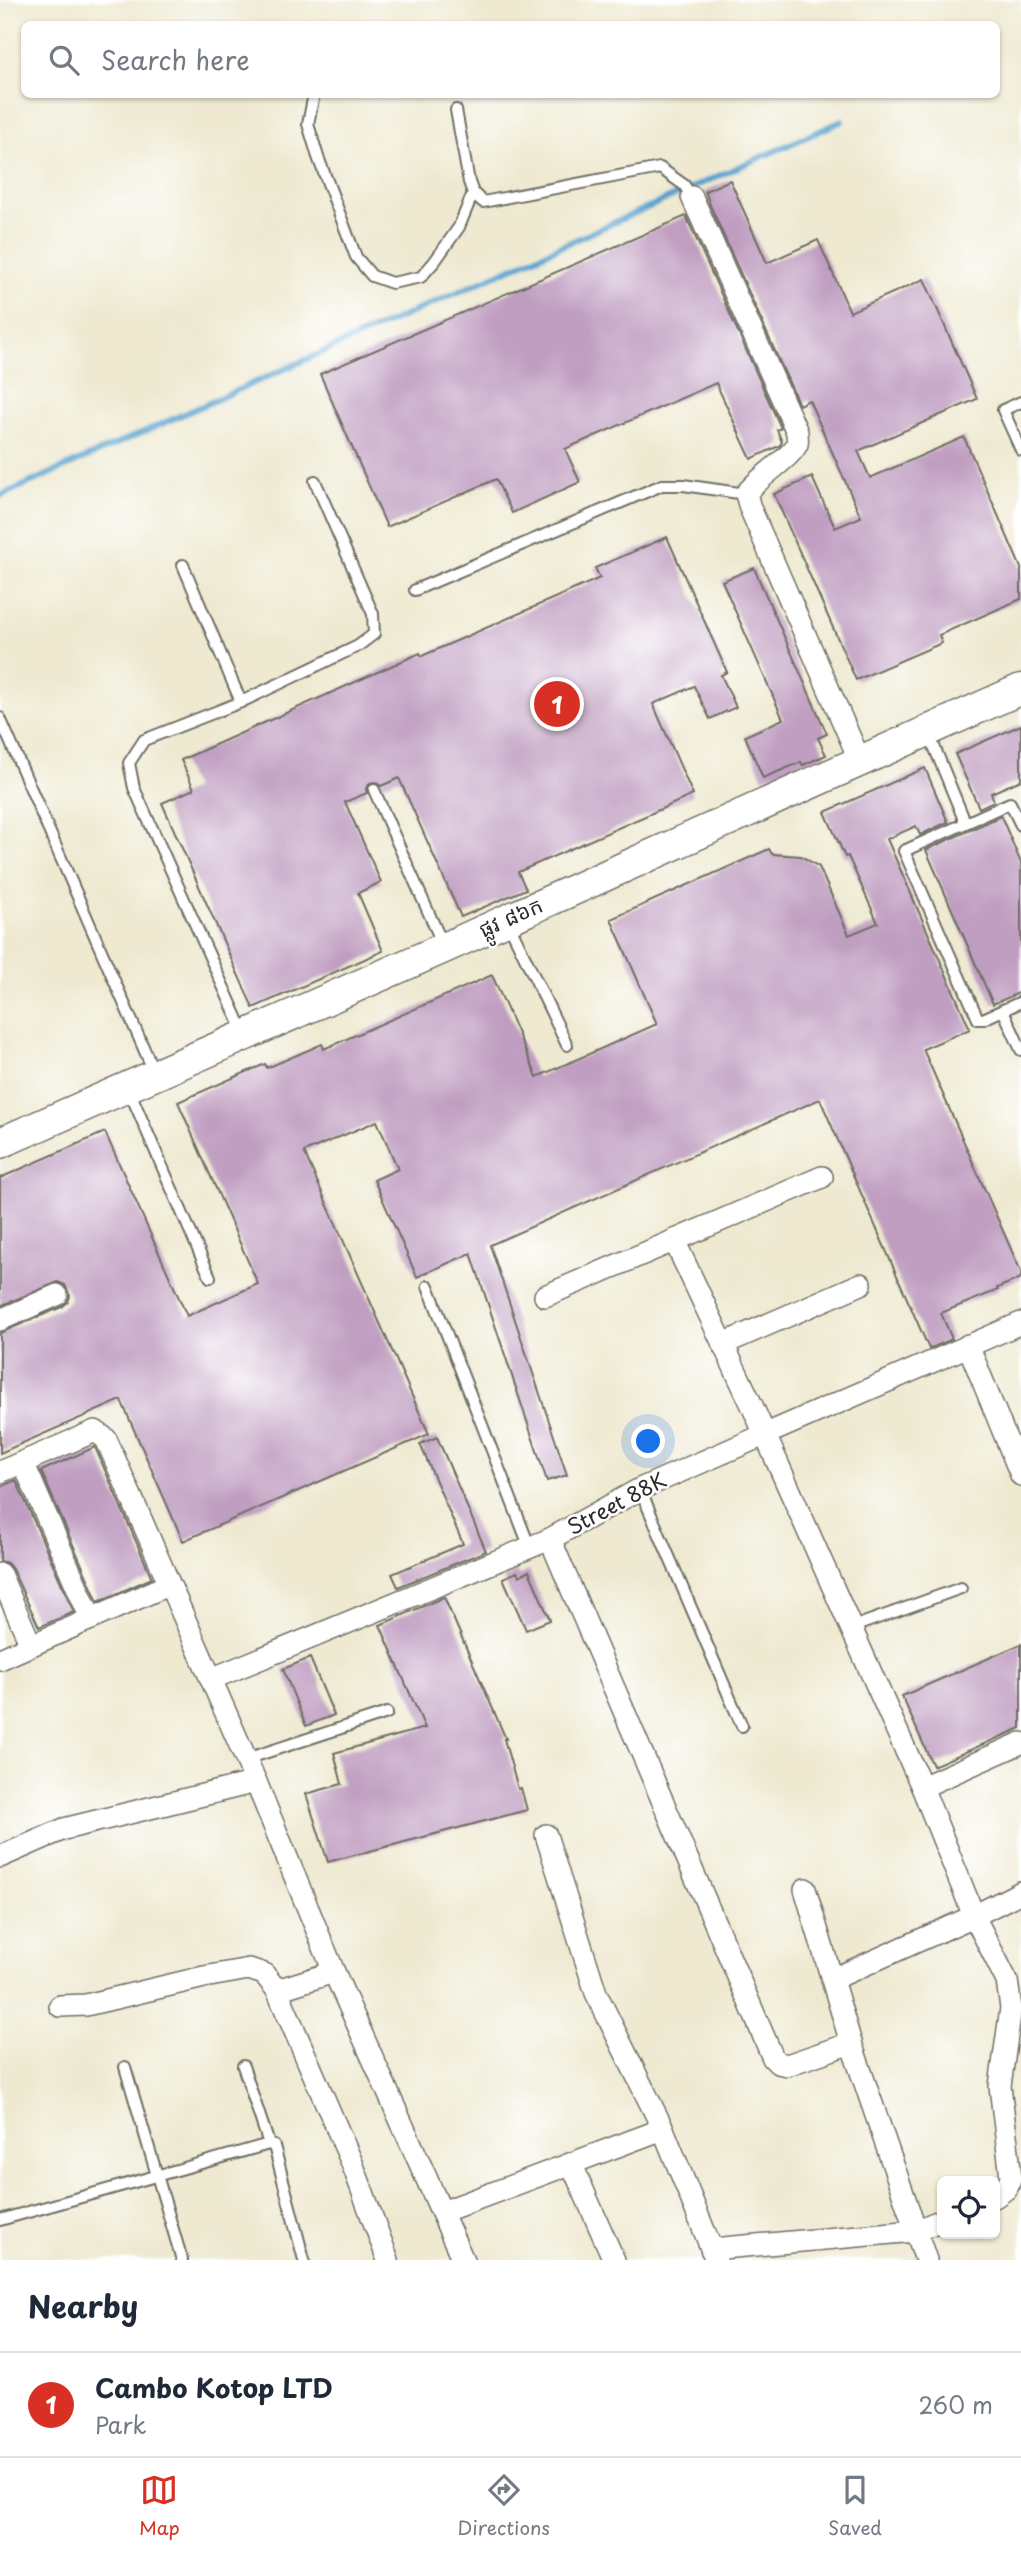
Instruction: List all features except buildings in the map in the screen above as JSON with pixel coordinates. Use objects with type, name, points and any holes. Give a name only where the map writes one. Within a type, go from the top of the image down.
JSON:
[{"type":"street","points":[[688,191],[797,432],[798,442],[793,449],[761,476],[746,494],[860,761]]},
{"type":"street","name":"ផ្លូវ ៨៦ក","points":[[0,1143],[507,920],[1021,689]]},
{"type":"street","points":[[545,1296],[821,1177]]},
{"type":"street","points":[[674,1241],[922,1787],[974,1916],[1007,1981],[1010,2008],[1000,2086],[1011,2177],[1007,2188],[1000,2193]]},
{"type":"street","points":[[723,1344],[861,1284]]},
{"type":"street","points":[[0,1321],[57,1295]]},
{"type":"street","name":"Street 88K","points":[[211,1679],[540,1544],[640,1489],[1021,1323]]},
{"type":"street","points":[[968,1345],[1021,1475]]},
{"type":"street","points":[[0,1472],[95,1431],[106,1439],[256,1782],[334,1972],[442,2213],[458,2259]]},
{"type":"street","points":[[23,1462],[91,1619]]},
{"type":"street","points":[[540,1544],[773,2058],[778,2063],[787,2065],[851,2043]]},
{"type":"street","points":[[0,1574],[31,1646]]},
{"type":"street","points":[[0,1659],[168,1585]]},
{"type":"street","points":[[922,1787],[1021,1743]]},
{"type":"street","points":[[0,1857],[64,1829],[256,1782]]},
{"type":"street","points":[[545,1835],[596,1993],[663,2129],[714,2254],[915,2231],[937,2222]]},
{"type":"street","points":[[805,1889],[851,2043],[926,2260]]},
{"type":"street","points":[[833,1979],[1021,1892]]},
{"type":"street","points":[[60,2006],[97,2003],[249,1969],[264,1974],[277,1990],[352,2163],[388,2260]]},
{"type":"street","points":[[277,1990],[334,1972]]},
{"type":"street","points":[[442,2213],[663,2129]]},
{"type":"street","points":[[572,2165],[614,2260]]},
{"type":"lane","points":[[313,98],[308,124],[318,158],[356,257],[372,276],[392,283],[421,277],[459,227],[473,193],[456,110]]},
{"type":"lane","points":[[473,193],[484,202],[660,167],[688,191]]},
{"type":"lane","points":[[1021,402],[1003,410],[1021,450]]},
{"type":"lane","points":[[245,1035],[134,788],[129,763],[144,740],[241,702],[358,646],[374,634],[373,614],[315,481]]},
{"type":"lane","points":[[415,590],[662,485],[683,485],[746,494]]},
{"type":"lane","points":[[183,565],[241,702]]},
{"type":"lane","points":[[0,718],[156,1075]]},
{"type":"lane","points":[[928,731],[965,822]]},
{"type":"lane","points":[[374,790],[444,948]]},
{"type":"lane","points":[[1021,825],[1010,803],[906,849],[904,854],[978,1019],[1021,1002]]},
{"type":"lane","points":[[507,920],[567,1045]]},
{"type":"lane","points":[[1003,1010],[1021,1050]]},
{"type":"lane","points":[[128,1087],[210,1277]]},
{"type":"lane","points":[[428,1286],[540,1544]]},
{"type":"lane","points":[[640,1489],[742,1726]]},
{"type":"lane","points":[[850,1628],[961,1588]]},
{"type":"lane","points":[[246,1759],[387,1713]]},
{"type":"lane","points":[[243,2066],[269,2144]]},
{"type":"lane","points":[[125,2067],[182,2260]]},
{"type":"lane","points":[[0,2220],[269,2144],[274,2146],[304,2260]]},
{"type":"waterway","points":[[0,496],[842,121]]},
{"type":"place","name":"Cambo Kotop LTD","points":[[557,704]]}]
